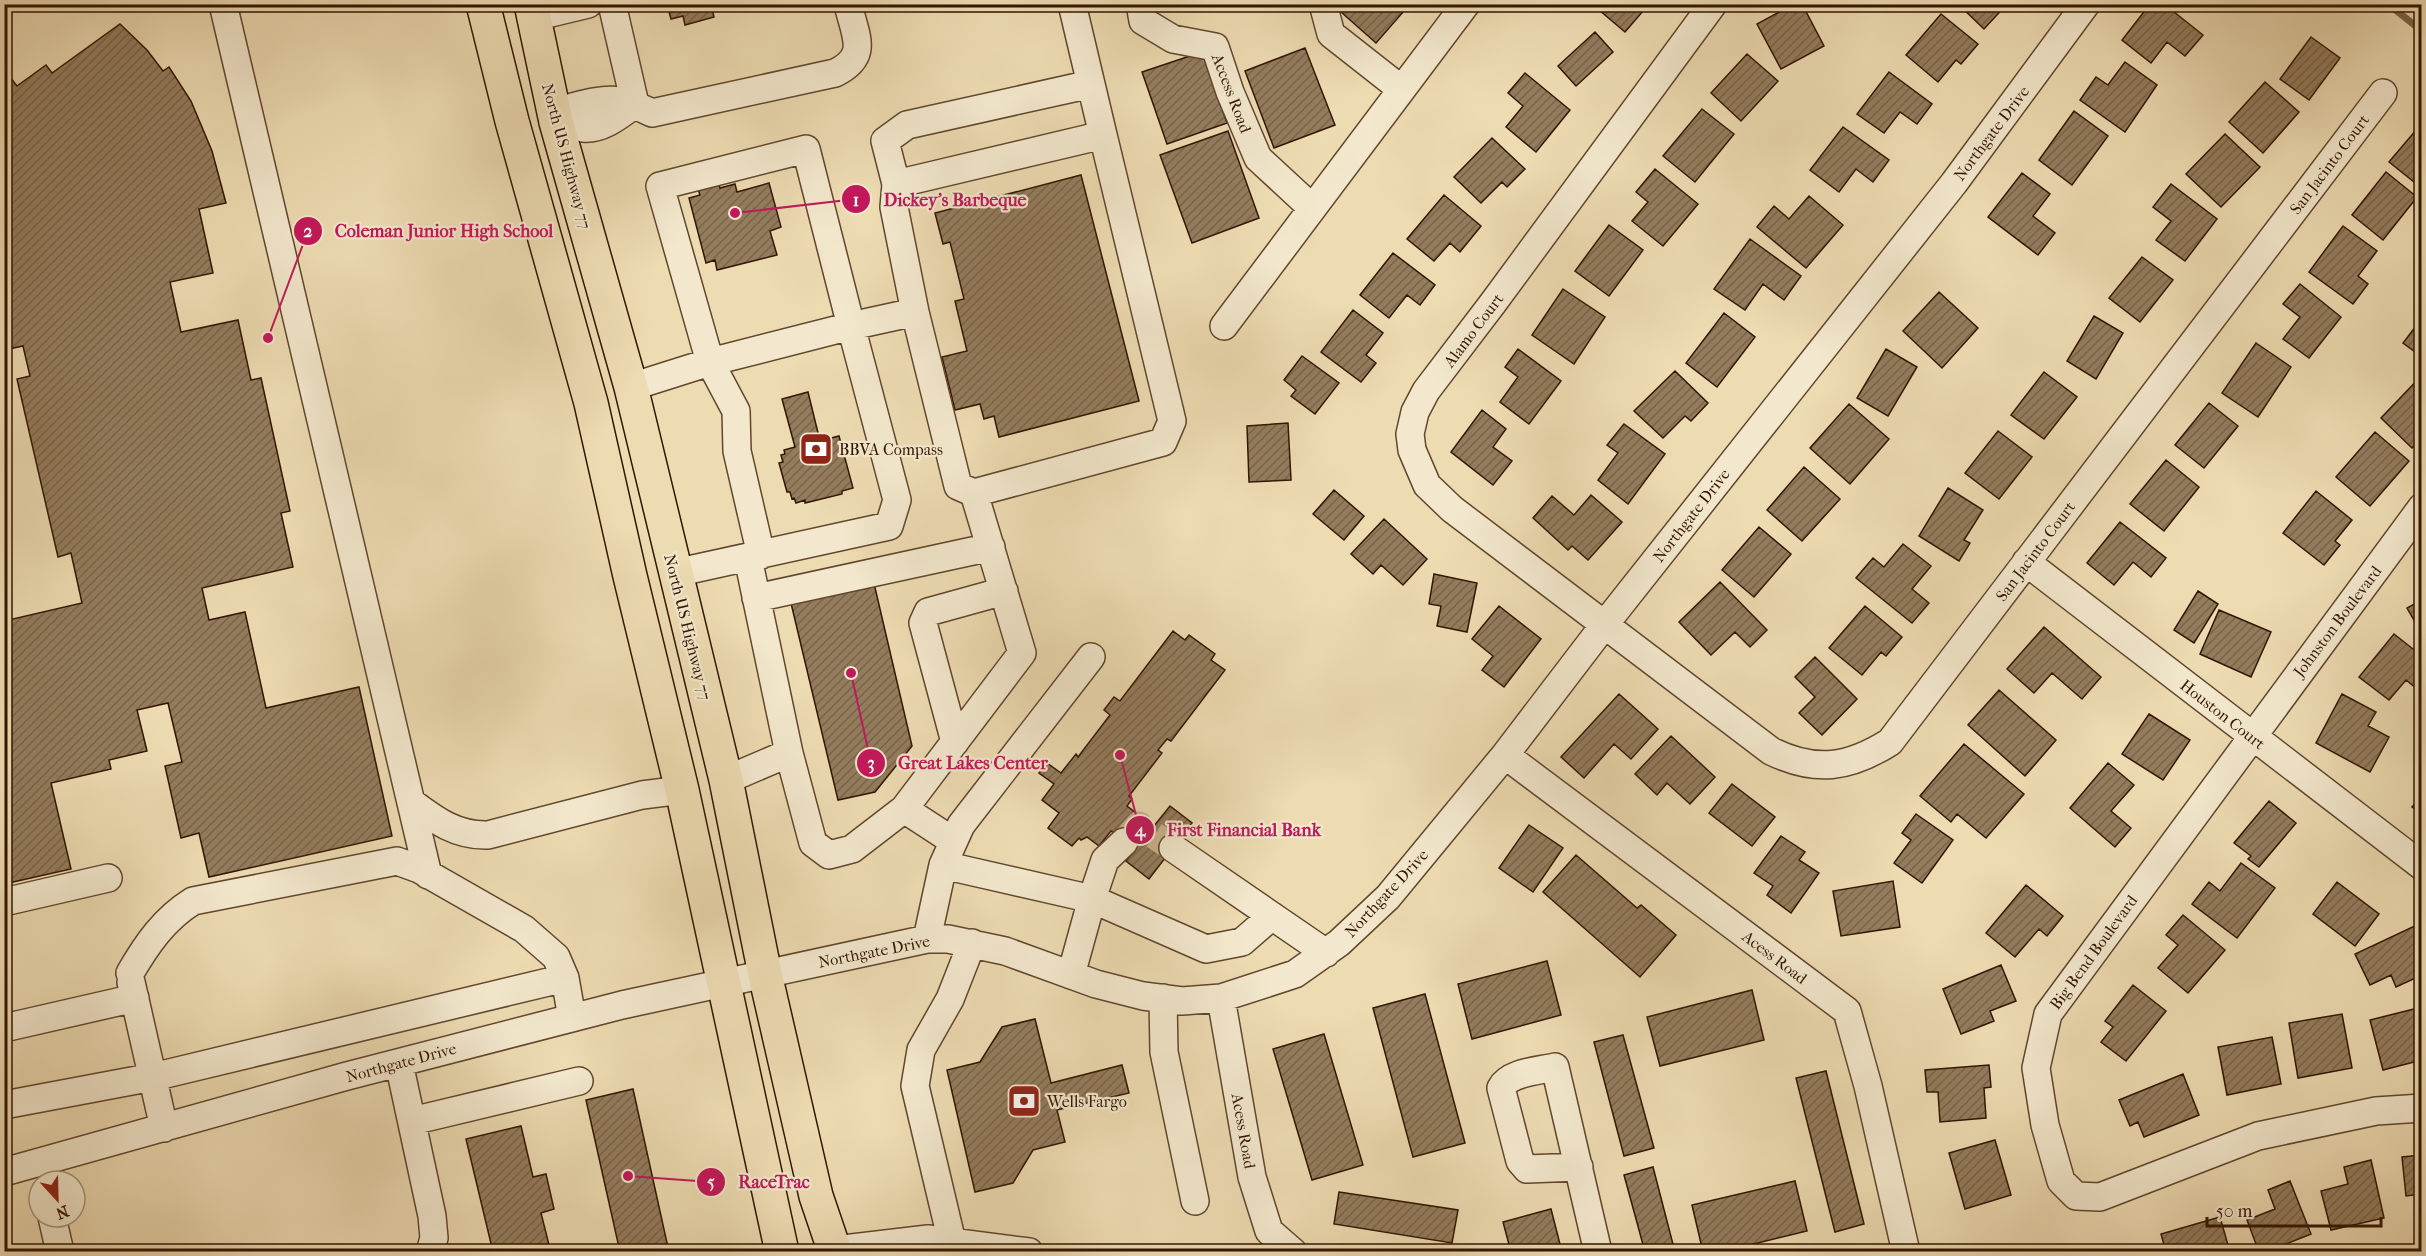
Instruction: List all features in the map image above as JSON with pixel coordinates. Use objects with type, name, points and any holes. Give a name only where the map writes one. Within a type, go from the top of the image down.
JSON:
[{"type":"main road","points":[[483,4],[512,121],[591,403],[682,790],[782,1251]]},
{"type":"main road","name":"North US Highway 77","points":[[532,11],[631,387],[726,780],[765,974],[816,1196],[835,1251]]},
{"type":"street","points":[[223,4],[428,875]]},
{"type":"street","points":[[532,11],[588,4]]},
{"type":"street","points":[[612,4],[634,104]]},
{"type":"street","points":[[560,121],[572,107],[606,99],[634,104],[652,113],[841,70],[853,62],[858,46],[848,4]]},
{"type":"street","points":[[1072,4],[1172,421],[1164,442],[974,493],[958,486],[915,312],[894,207],[896,184],[885,141],[907,125],[1091,84]]},
{"type":"street","name":"Access Road","points":[[1140,4],[1143,21],[1173,39],[1215,47],[1230,92],[1258,158],[1312,208]]},
{"type":"street","points":[[1323,4],[1331,34],[1401,89]]},
{"type":"street","points":[[1224,326],[1466,4]]},
{"type":"street","name":"Alamo Court","points":[[1605,624],[1452,508],[1427,485],[1412,450],[1410,434],[1415,412],[1426,391],[1713,4]]},
{"type":"street","name":"Northgate Drive","points":[[50,1169],[165,1128],[399,1063],[572,1018],[724,982],[927,939],[948,939],[1005,951],[1096,984],[1182,1001],[1221,998],[1295,974],[1340,943],[1388,897],[1505,755],[1605,624],[1954,183],[2086,4]]},
{"type":"street","name":"San Jacinto Court","points":[[1605,624],[1771,752],[1789,760],[1822,766],[1838,765],[1869,755],[1890,742],[2383,93]]},
{"type":"street","points":[[896,184],[1103,135]]},
{"type":"street","points":[[675,573],[754,557],[890,526],[897,500],[806,149],[660,186],[710,362],[735,411],[737,452],[754,557],[756,598],[789,753],[813,843],[829,855],[852,849],[904,809],[1022,653],[974,493]]},
{"type":"street","points":[[631,387],[710,362],[915,312]]},
{"type":"street","name":"Johnston Boulevard","points":[[2252,736],[2421,507]]},
{"type":"street","points":[[756,598],[990,547]]},
{"type":"street","name":"Houston Court","points":[[2026,562],[2421,866]]},
{"type":"street","points":[[955,742],[923,623],[928,612],[1004,591]]},
{"type":"street","points":[[927,939],[948,853],[961,825],[1091,657]]},
{"type":"street","name":"Big Bend Boulevard","points":[[2252,736],[2048,1014],[2036,1068],[2045,1125],[2061,1181],[2076,1196],[2100,1197],[2258,1136],[2376,1111],[2421,1108]]},
{"type":"street","points":[[726,780],[789,753]]},
{"type":"street","name":"Acess Road","points":[[1505,755],[1847,1011],[1868,1086],[1906,1251]]},
{"type":"street","points":[[411,802],[438,822],[473,836],[488,835],[642,795],[682,790]]},
{"type":"street","points":[[904,809],[948,853],[1092,899],[1206,949],[1242,942],[1272,916]]},
{"type":"street","points":[[1071,975],[1105,860],[1124,842]]},
{"type":"street","points":[[1173,848],[1326,953]]},
{"type":"street","points":[[165,1128],[132,984],[151,938],[175,912],[193,901],[397,861],[428,875],[524,929],[556,957],[565,978],[572,1018]]},
{"type":"street","points":[[4,902],[108,878]]},
{"type":"street","points":[[952,1242],[915,1086],[921,1050],[950,999],[972,943]]},
{"type":"street","points":[[5,1102],[153,1077],[565,978]]},
{"type":"street","points":[[4,1028],[132,984]]},
{"type":"street","points":[[1163,998],[1164,1052],[1195,1201]]},
{"type":"street","name":"Acess Road","points":[[1221,998],[1252,1177],[1269,1231],[1293,1251]]},
{"type":"street","points":[[399,1063],[432,1216],[434,1238],[430,1251]]},
{"type":"street","points":[[412,1121],[579,1081]]},
{"type":"street","points":[[1579,1167],[1598,1251]]},
{"type":"street","name":"Northgate Drive","points":[[4,1172],[27,1172]]},
{"type":"street","points":[[55,1229],[60,1251]]},
{"type":"street","points":[[835,1251],[928,1239],[1029,1251]]},
{"type":"building","points":[[667,4],[722,4],[723,6],[712,9],[714,17],[685,25],[683,16],[671,19]]},
{"type":"building","points":[[1348,4],[1410,4],[1376,43],[1341,12]]},
{"type":"building","points":[[1592,4],[1636,4],[1643,11],[1625,32]]},
{"type":"building","points":[[1794,4],[1802,4],[1824,46],[1781,69],[1757,24]]},
{"type":"building","points":[[1958,4],[2007,4],[1984,29]]},
{"type":"building","points":[[2150,4],[2164,4],[2203,35],[2185,56],[2167,42],[2151,63],[2122,40]]},
{"type":"building","points":[[1941,14],[1978,44],[1961,64],[1956,60],[1938,82],[1906,55]]},
{"type":"building","points":[[120,24],[147,50],[163,71],[169,67],[191,101],[212,151],[226,203],[199,209],[213,273],[170,282],[181,332],[238,320],[251,380],[261,378],[290,511],[281,513],[293,567],[202,588],[209,620],[245,612],[266,708],[359,687],[392,836],[209,877],[199,833],[181,838],[165,766],[182,762],[168,703],[137,710],[147,751],[109,760],[111,769],[51,783],[71,869],[4,884],[4,621],[82,603],[71,553],[58,557],[17,379],[30,376],[23,346],[4,350],[4,73],[6,72],[17,86],[46,65],[52,73]]},
{"type":"building","points":[[1595,32],[1613,52],[1576,86],[1558,66]]},
{"type":"building","points":[[2311,37],[2340,58],[2309,100],[2280,79]]},
{"type":"building","points":[[1305,48],[1335,125],[1274,148],[1245,71]]},
{"type":"building","points":[[1202,52],[1227,123],[1167,144],[1142,72]]},
{"type":"building","points":[[1747,54],[1778,81],[1741,121],[1711,93]]},
{"type":"building","points":[[2125,62],[2157,85],[2125,132],[2080,100],[2096,77],[2108,85]]},
{"type":"building","points":[[1889,72],[1932,104],[1917,124],[1900,112],[1884,133],[1857,114]]},
{"type":"building","points":[[1525,73],[1570,110],[1536,152],[1506,127],[1523,106],[1508,93]]},
{"type":"building","points":[[2265,82],[2299,112],[2263,153],[2229,122]]},
{"type":"building","points":[[1702,109],[1734,134],[1695,182],[1663,156]]},
{"type":"building","points":[[2074,111],[2108,136],[2072,185],[2039,160]]},
{"type":"building","points":[[2422,123],[2422,173],[2414,182],[2389,162]]},
{"type":"building","points":[[1843,127],[1889,160],[1873,182],[1856,169],[1839,192],[1810,170]]},
{"type":"building","points":[[1228,131],[1259,218],[1192,243],[1160,155]]},
{"type":"building","points":[[2225,134],[2260,167],[2221,207],[2186,174]]},
{"type":"building","points":[[1492,138],[1525,169],[1507,187],[1502,182],[1481,203],[1454,177]]},
{"type":"building","points":[[1655,169],[1698,204],[1663,246],[1632,221],[1648,202],[1636,192]]},
{"type":"building","points":[[2386,172],[2417,197],[2383,240],[2352,215]]},
{"type":"building","points":[[2022,173],[2050,194],[2033,216],[2055,233],[2038,255],[1988,217]]},
{"type":"building","points":[[1081,175],[1139,401],[999,437],[994,416],[984,419],[980,404],[955,410],[942,357],[967,351],[955,301],[964,299],[950,242],[943,244],[935,213]]},
{"type":"building","points":[[717,178],[720,188],[735,184],[737,192],[769,183],[781,227],[770,231],[777,255],[717,270],[715,260],[706,263],[689,198],[700,195],[698,189]]},
{"type":"building","points":[[2171,184],[2217,219],[2185,261],[2156,240],[2171,221],[2153,207]]},
{"type":"building","points":[[1444,195],[1481,226],[1460,252],[1450,243],[1434,261],[1407,239]]},
{"type":"building","points":[[1809,196],[1843,225],[1806,268],[1757,227],[1774,206],[1789,219]]},
{"type":"building","points":[[1609,225],[1643,250],[1609,296],[1575,271]]},
{"type":"building","points":[[2343,226],[2377,251],[2358,276],[2368,284],[2353,304],[2309,272]]},
{"type":"building","points":[[1750,239],[1801,276],[1784,300],[1763,284],[1745,310],[1714,289]]},
{"type":"building","points":[[1393,253],[1435,285],[1420,305],[1407,295],[1389,318],[1360,295]]},
{"type":"building","points":[[2142,257],[2173,280],[2140,322],[2109,298]]},
{"type":"building","points":[[2300,284],[2341,317],[2309,358],[2283,339],[2300,317],[2283,304]]},
{"type":"building","points":[[1563,289],[1605,317],[1574,364],[1532,335]]},
{"type":"building","points":[[1939,292],[1978,328],[1942,368],[1903,331]]},
{"type":"building","points":[[1353,310],[1383,333],[1366,355],[1376,363],[1361,382],[1321,352]]},
{"type":"building","points":[[1724,313],[1755,337],[1717,387],[1686,363]]},
{"type":"building","points":[[2094,316],[2123,333],[2096,379],[2067,361]]},
{"type":"building","points":[[2422,318],[2422,357],[2403,343]]},
{"type":"building","points":[[2256,343],[2291,367],[2258,417],[2222,393]]},
{"type":"building","points":[[1518,349],[1561,381],[1529,424],[1500,402],[1518,377],[1505,367]]},
{"type":"building","points":[[1886,349],[1917,367],[1888,416],[1857,398]]},
{"type":"building","points":[[1302,356],[1339,383],[1315,414],[1291,396],[1296,390],[1284,380]]},
{"type":"building","points":[[1675,371],[1708,403],[1691,421],[1685,416],[1663,438],[1634,411]]},
{"type":"building","points":[[2044,372],[2077,397],[2044,439],[2011,415]]},
{"type":"building","points":[[2422,375],[2422,438],[2412,448],[2381,418]]},
{"type":"building","name":"BBVA Compass","points":[[808,392],[820,441],[839,436],[853,488],[842,491],[842,494],[796,503],[790,492],[787,492],[779,463],[783,462],[781,455],[785,454],[784,450],[795,447],[782,399]]},
{"type":"building","points":[[2209,403],[2238,426],[2204,468],[2175,445]]},
{"type":"building","points":[[1849,404],[1889,439],[1850,484],[1810,448]]},
{"type":"building","points":[[1482,410],[1506,429],[1493,447],[1512,461],[1493,485],[1451,452]]},
{"type":"building","points":[[1288,423],[1291,480],[1249,482],[1247,426]]},
{"type":"building","points":[[1624,424],[1665,454],[1628,504],[1598,480],[1618,453],[1607,445]]},
{"type":"building","points":[[1998,431],[2032,457],[1999,499],[1965,473]]},
{"type":"building","points":[[2375,432],[2409,461],[2370,506],[2336,477]]},
{"type":"building","points":[[2166,460],[2199,487],[2164,531],[2130,504]]},
{"type":"building","points":[[1804,467],[1840,499],[1802,541],[1767,510]]},
{"type":"building","points":[[1948,488],[1983,510],[1964,540],[1970,543],[1959,561],[1919,536]]},
{"type":"building","points":[[1334,490],[1364,516],[1344,540],[1313,514]]},
{"type":"building","points":[[2316,491],[2352,520],[2335,541],[2340,545],[2324,565],[2283,533]]},
{"type":"building","points":[[1591,495],[1622,522],[1588,560],[1572,546],[1568,550],[1533,518],[1552,496],[1574,515]]},
{"type":"building","points":[[1384,519],[1427,559],[1403,585],[1381,565],[1373,574],[1351,554]]},
{"type":"building","points":[[2120,522],[2166,558],[2151,577],[2133,562],[2114,585],[2087,563]]},
{"type":"building","points":[[1759,527],[1791,554],[1754,597],[1722,570]]},
{"type":"building","points":[[1903,544],[1931,566],[1912,589],[1929,603],[1912,623],[1856,578],[1873,558],[1884,567]]},
{"type":"building","points":[[1434,574],[1477,583],[1467,632],[1437,626],[1441,606],[1429,604]]},
{"type":"building","points":[[873,579],[912,746],[875,792],[838,800],[790,599]]},
{"type":"building","points":[[1720,582],[1767,630],[1750,647],[1735,632],[1711,655],[1679,622]]},
{"type":"building","points":[[2198,591],[2218,604],[2194,643],[2174,630]]},
{"type":"building","points":[[2422,600],[2422,634],[2407,608]]},
{"type":"building","points":[[1499,606],[1541,639],[1504,687],[1482,670],[1493,656],[1472,639]]},
{"type":"building","points":[[1865,606],[1902,637],[1886,656],[1881,652],[1862,675],[1829,648]]},
{"type":"building","points":[[2219,610],[2271,632],[2251,677],[2200,654]]},
{"type":"building","points":[[2044,627],[2101,677],[2082,699],[2052,673],[2034,693],[2007,669]]},
{"type":"building","points":[[1173,631],[1185,640],[1189,635],[1215,654],[1211,660],[1225,670],[1171,741],[1167,739],[1158,750],[1162,753],[1129,796],[1132,799],[1127,806],[1154,826],[1170,806],[1192,823],[1149,879],[1126,861],[1135,849],[1111,831],[1099,846],[1087,837],[1081,840],[1079,838],[1072,846],[1048,828],[1059,813],[1042,800],[1054,784],[1039,773],[1047,763],[1061,773],[1076,754],[1078,757],[1110,715],[1104,710],[1114,697],[1120,701]]},
{"type":"building","points":[[2394,634],[2422,656],[2422,693],[2406,680],[2389,700],[2359,677]]},
{"type":"building","points":[[1815,657],[1857,699],[1822,735],[1799,713],[1815,697],[1795,677]]},
{"type":"building","points":[[1999,690],[2056,740],[2025,776],[1968,725]]},
{"type":"building","points":[[1619,694],[1658,729],[1631,759],[1614,744],[1584,778],[1561,757]]},
{"type":"building","points":[[2342,694],[2376,712],[2368,726],[2389,737],[2370,772],[2316,743]]},
{"type":"building","points":[[2149,714],[2190,740],[2163,780],[2122,754]]},
{"type":"building","points":[[1671,736],[1715,777],[1690,804],[1667,783],[1657,795],[1635,774]]},
{"type":"building","points":[[1964,744],[2024,794],[1986,838],[1957,814],[1951,822],[1920,796]]},
{"type":"building","points":[[2108,763],[2134,785],[2111,811],[2131,828],[2115,847],[2070,808]]},
{"type":"building","points":[[1732,784],[1775,817],[1752,846],[1709,813]]},
{"type":"building","points":[[2422,796],[2422,815],[2412,807]]},
{"type":"building","points":[[2269,801],[2296,823],[2259,867],[2248,859],[2251,856],[2234,843]]},
{"type":"building","points":[[1916,814],[1953,840],[1922,883],[1894,863],[1911,840],[1902,833]]},
{"type":"building","points":[[1529,825],[1563,848],[1533,892],[1499,868]]},
{"type":"building","points":[[1781,836],[1805,852],[1799,860],[1819,873],[1791,913],[1767,895],[1773,886],[1754,873]]},
{"type":"building","points":[[1576,855],[1637,908],[1641,905],[1676,935],[1640,977],[1543,892]]},
{"type":"building","points":[[2241,863],[2275,888],[2237,938],[2192,904],[2209,882],[2220,891]]},
{"type":"building","points":[[1893,881],[1900,927],[1841,936],[1833,891]]},
{"type":"building","points":[[2337,882],[2379,914],[2355,946],[2313,914]]},
{"type":"building","points":[[2026,885],[2063,916],[2047,936],[2039,929],[2015,957],[1986,933]]},
{"type":"building","points":[[2183,915],[2225,950],[2188,993],[2158,968],[2178,945],[2166,935]]},
{"type":"building","points":[[2419,924],[2422,930],[2422,975],[2396,987],[2391,975],[2370,985],[2355,954]]},
{"type":"building","points":[[1547,961],[1561,1015],[1472,1039],[1458,984]]},
{"type":"building","points":[[2001,965],[2016,1001],[1990,1011],[1994,1021],[1961,1034],[1943,989]]},
{"type":"building","points":[[2133,985],[2166,1011],[2126,1061],[2101,1042],[2113,1027],[2105,1021]]},
{"type":"building","points":[[1752,990],[1764,1040],[1660,1066],[1647,1017]]},
{"type":"building","points":[[1425,994],[1465,1143],[1413,1157],[1373,1008]]},
{"type":"building","points":[[2422,1007],[2422,1060],[2383,1070],[2370,1020]]},
{"type":"building","points":[[2342,1014],[2352,1068],[2298,1078],[2289,1023]]},
{"type":"building","name":"Wells Fargo","points":[[1035,1019],[1051,1083],[1122,1065],[1129,1093],[1057,1110],[1065,1142],[1033,1150],[1013,1183],[975,1192],[947,1070],[980,1062],[1002,1027]]},
{"type":"building","points":[[1324,1034],[1363,1165],[1312,1180],[1273,1049]]},
{"type":"building","points":[[1623,1035],[1654,1148],[1624,1156],[1594,1042]]},
{"type":"building","points":[[2272,1037],[2281,1084],[2227,1095],[2218,1047]]},
{"type":"building","points":[[1989,1065],[1991,1087],[1984,1088],[1986,1118],[1940,1122],[1938,1092],[1927,1092],[1925,1070]]},
{"type":"building","points":[[1826,1071],[1864,1224],[1835,1232],[1796,1078]]},
{"type":"building","points":[[2183,1074],[2199,1115],[2144,1137],[2138,1122],[2130,1126],[2119,1100]]},
{"type":"building","points":[[633,1089],[669,1252],[620,1252],[586,1100]]},
{"type":"building","points":[[521,1126],[533,1177],[546,1174],[554,1209],[541,1213],[549,1245],[537,1248],[538,1252],[493,1252],[466,1139]]},
{"type":"building","points":[[1995,1140],[2011,1195],[1965,1209],[1949,1153]]},
{"type":"building","points":[[2422,1155],[2422,1194],[2406,1196],[2402,1157]]},
{"type":"building","points":[[2371,1160],[2384,1218],[2331,1230],[2321,1191],[2348,1184],[2344,1167]]},
{"type":"building","points":[[1653,1167],[1675,1252],[1645,1252],[1624,1175]]},
{"type":"building","points":[[1795,1181],[1807,1231],[1721,1252],[1703,1252],[1692,1205]]},
{"type":"building","points":[[2290,1181],[2311,1234],[2266,1252],[2259,1252],[2247,1220],[2275,1209],[2268,1190]]},
{"type":"building","points":[[1339,1192],[1458,1210],[1452,1243],[1334,1224]]},
{"type":"building","points":[[1551,1209],[1562,1252],[1511,1252],[1503,1222]]},
{"type":"building","points":[[2220,1217],[2230,1252],[2166,1252],[2161,1234]]},
{"type":"waterway","points":[[2388,4],[2422,31]]},
{"type":"tunnel","points":[[1124,842],[1139,825],[1173,848]]},
{"type":"place","name":"Dickey's Barbeque","points":[[735,213]]},
{"type":"place","name":"Coleman Junior High School","points":[[268,338]]},
{"type":"place","name":"BBVA Compass","points":[[816,449]]},
{"type":"place","name":"Great Lakes Center","points":[[851,673]]},
{"type":"place","name":"First Financial Bank","points":[[1120,755]]},
{"type":"place","name":"Wells Fargo","points":[[1024,1101]]},
{"type":"place","name":"RaceTrac","points":[[628,1176]]}]
